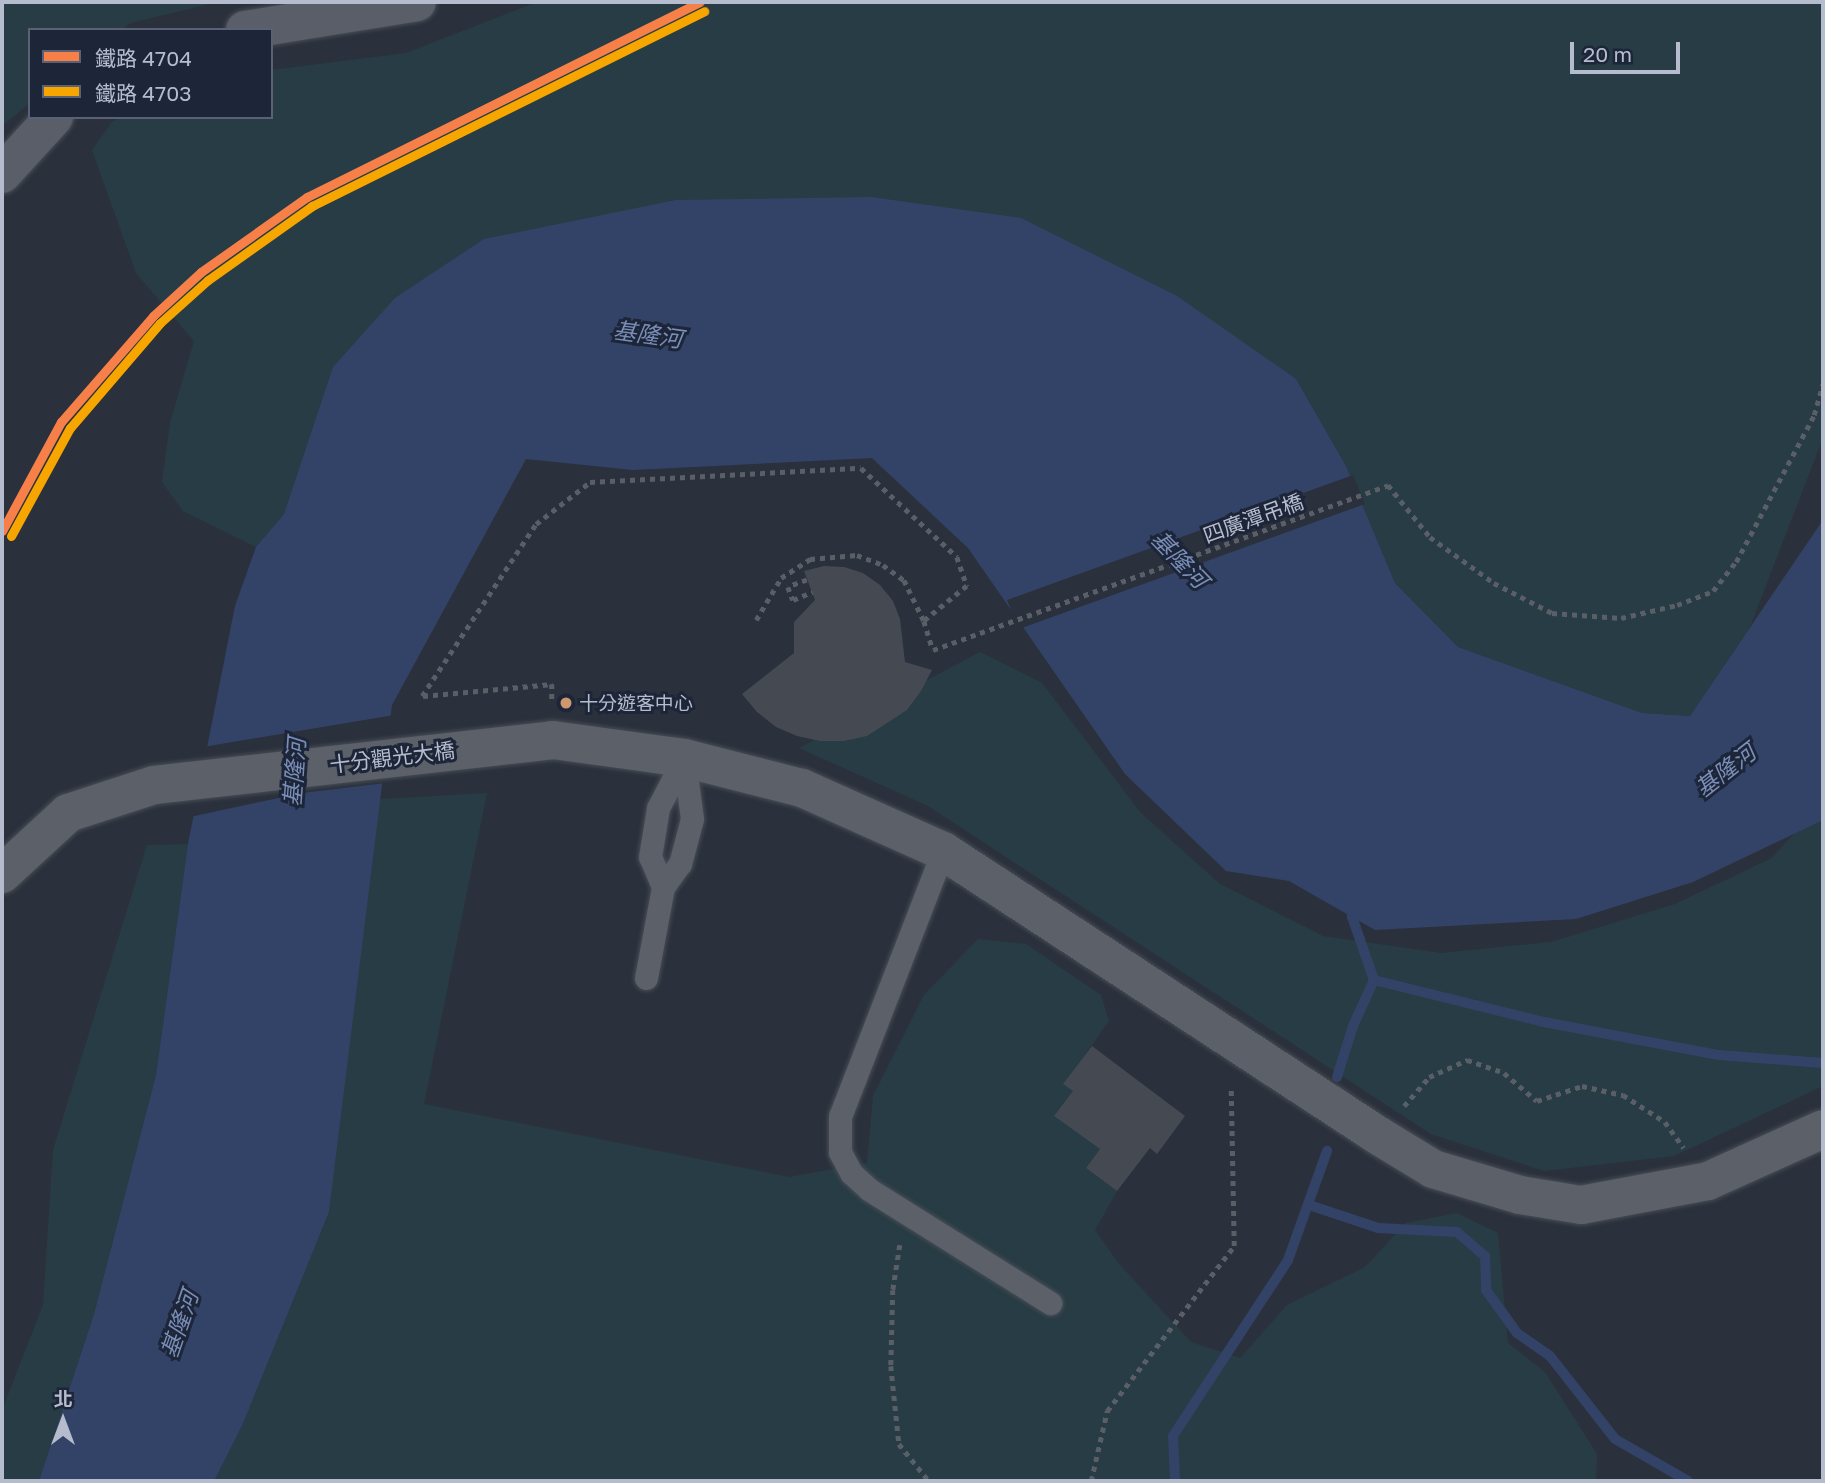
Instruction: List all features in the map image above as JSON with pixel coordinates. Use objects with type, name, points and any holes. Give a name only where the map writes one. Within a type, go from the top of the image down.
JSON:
[{"type":"main road","points":[[257,28],[417,2]]},
{"type":"main road","points":[[2,174],[52,119]]},
{"type":"street","name":"十分觀光大橋","points":[[2,874],[68,813],[154,785],[553,740],[684,758],[802,788],[943,851],[1433,1169],[1520,1195],[1581,1205],[1707,1181],[1823,1129]]},
{"type":"lane","points":[[663,887],[650,857],[658,808],[684,758]]},
{"type":"lane","points":[[646,978],[663,887],[680,863],[692,819],[684,758]]},
{"type":"lane","points":[[943,851],[840,1116],[840,1152],[851,1173],[870,1190],[1050,1303]]},
{"type":"path","name":"四廣潭吊橋","points":[[924,621],[933,650],[1388,485],[1430,537],[1494,583],[1552,612],[1621,618],[1654,610],[1713,591],[1736,562],[1814,415],[1823,384]]},
{"type":"path","points":[[553,740],[552,684],[422,696],[536,524],[590,482],[861,468],[957,557],[967,586],[924,621],[904,580],[883,565],[857,555],[810,559],[781,578],[756,620]]},
{"type":"path","points":[[807,580],[788,587],[793,600],[812,592]]},
{"type":"path","points":[[1091,1481],[1107,1411],[1234,1246],[1231,1039]]},
{"type":"path","points":[[1379,1136],[1429,1077],[1467,1060],[1504,1073],[1537,1101],[1582,1086],[1623,1095],[1665,1122],[1707,1181]]},
{"type":"path","points":[[905,1212],[893,1290],[891,1366],[899,1444],[929,1481]]},
{"type":"shaded area","points":[[2,2],[218,2],[130,23],[124,28],[28,28],[28,105],[2,126]]},
{"type":"shaded area","points":[[537,2],[1823,2],[1823,438],[1750,627],[1690,716],[1642,713],[1458,647],[1395,583],[1346,466],[1296,379],[333,367],[284,514],[256,547],[183,511],[162,482],[170,423],[194,341],[136,273],[92,150],[112,122],[119,119],[273,119],[273,70],[406,53]]},
{"type":"shaded area","points":[[980,652],[1042,683],[1141,813],[1220,884],[1323,936],[1441,953],[1551,942],[1675,904],[1772,858],[1823,801],[1823,1086],[1674,1156],[1544,1171],[1431,1134],[928,806],[799,748]]},
{"type":"shaded area","points":[[487,793],[424,1104],[789,1177],[867,1163],[873,1096],[924,995],[978,939],[1026,944],[1101,995],[1109,1021],[1064,1084],[1073,1091],[1055,1116],[1100,1149],[1086,1168],[1117,1191],[1095,1230],[1119,1264],[1191,1342],[1240,1358],[1287,1305],[1365,1267],[1406,1223],[1457,1213],[1498,1233],[1508,1343],[1545,1372],[1597,1454],[1596,1481],[214,1481],[242,1426],[329,1212],[380,799]]},
{"type":"shaded area","points":[[188,844],[156,1075],[94,1314],[39,1481],[2,1481],[2,1410],[43,1305],[53,1150],[147,845]]},
{"type":"water","name":"基隆河","points":[[871,197],[1021,218],[1177,296],[1296,379],[1346,466],[1395,583],[1458,647],[1642,713],[1690,716],[1823,520],[1823,820],[1693,882],[1576,919],[1375,930],[1289,881],[1226,871],[1125,774],[968,548],[872,458],[633,470],[526,459],[392,705],[329,1212],[242,1426],[214,1481],[39,1481],[94,1314],[156,1075],[188,844],[235,606],[256,547],[284,514],[333,367],[395,298],[484,239],[676,200]]},
{"type":"pier","points":[[1353,475],[1365,504],[1019,629],[1017,625],[1007,600]]},
{"type":"pier","points":[[394,715],[386,783],[302,793],[190,817],[203,747]]},
{"type":"building","points":[[824,566],[844,567],[863,573],[880,585],[893,601],[900,619],[905,662],[932,670],[907,710],[867,736],[844,741],[820,741],[797,736],[776,727],[757,712],[742,694],[794,653],[794,622],[815,600],[804,571]]},
{"type":"building","points":[[1092,1046],[1185,1116],[1157,1154],[1150,1148],[1117,1191],[1086,1168],[1100,1149],[1054,1116],[1073,1091],[1063,1084]]},
{"type":"waterway","points":[[1337,1077],[1353,1026],[1374,980],[1352,917],[1354,905]]},
{"type":"waterway","points":[[1374,980],[1544,1022],[1719,1055],[1823,1063]]},
{"type":"waterway","points":[[1175,1481],[1173,1436],[1288,1260],[1327,1151]]},
{"type":"waterway","points":[[1309,1205],[1378,1228],[1457,1232],[1485,1256],[1486,1290],[1517,1333],[1550,1356],[1615,1439],[1688,1481]]},
{"type":"rail line","name":"4704","points":[[2,531],[61,422],[153,316],[201,272],[307,197],[699,2]]},
{"type":"rail line","name":"4703","points":[[11,536],[70,428],[160,323],[208,280],[312,206],[704,11]]},
{"type":"place","name":"十分遊客中心","points":[[566,703]]}]
